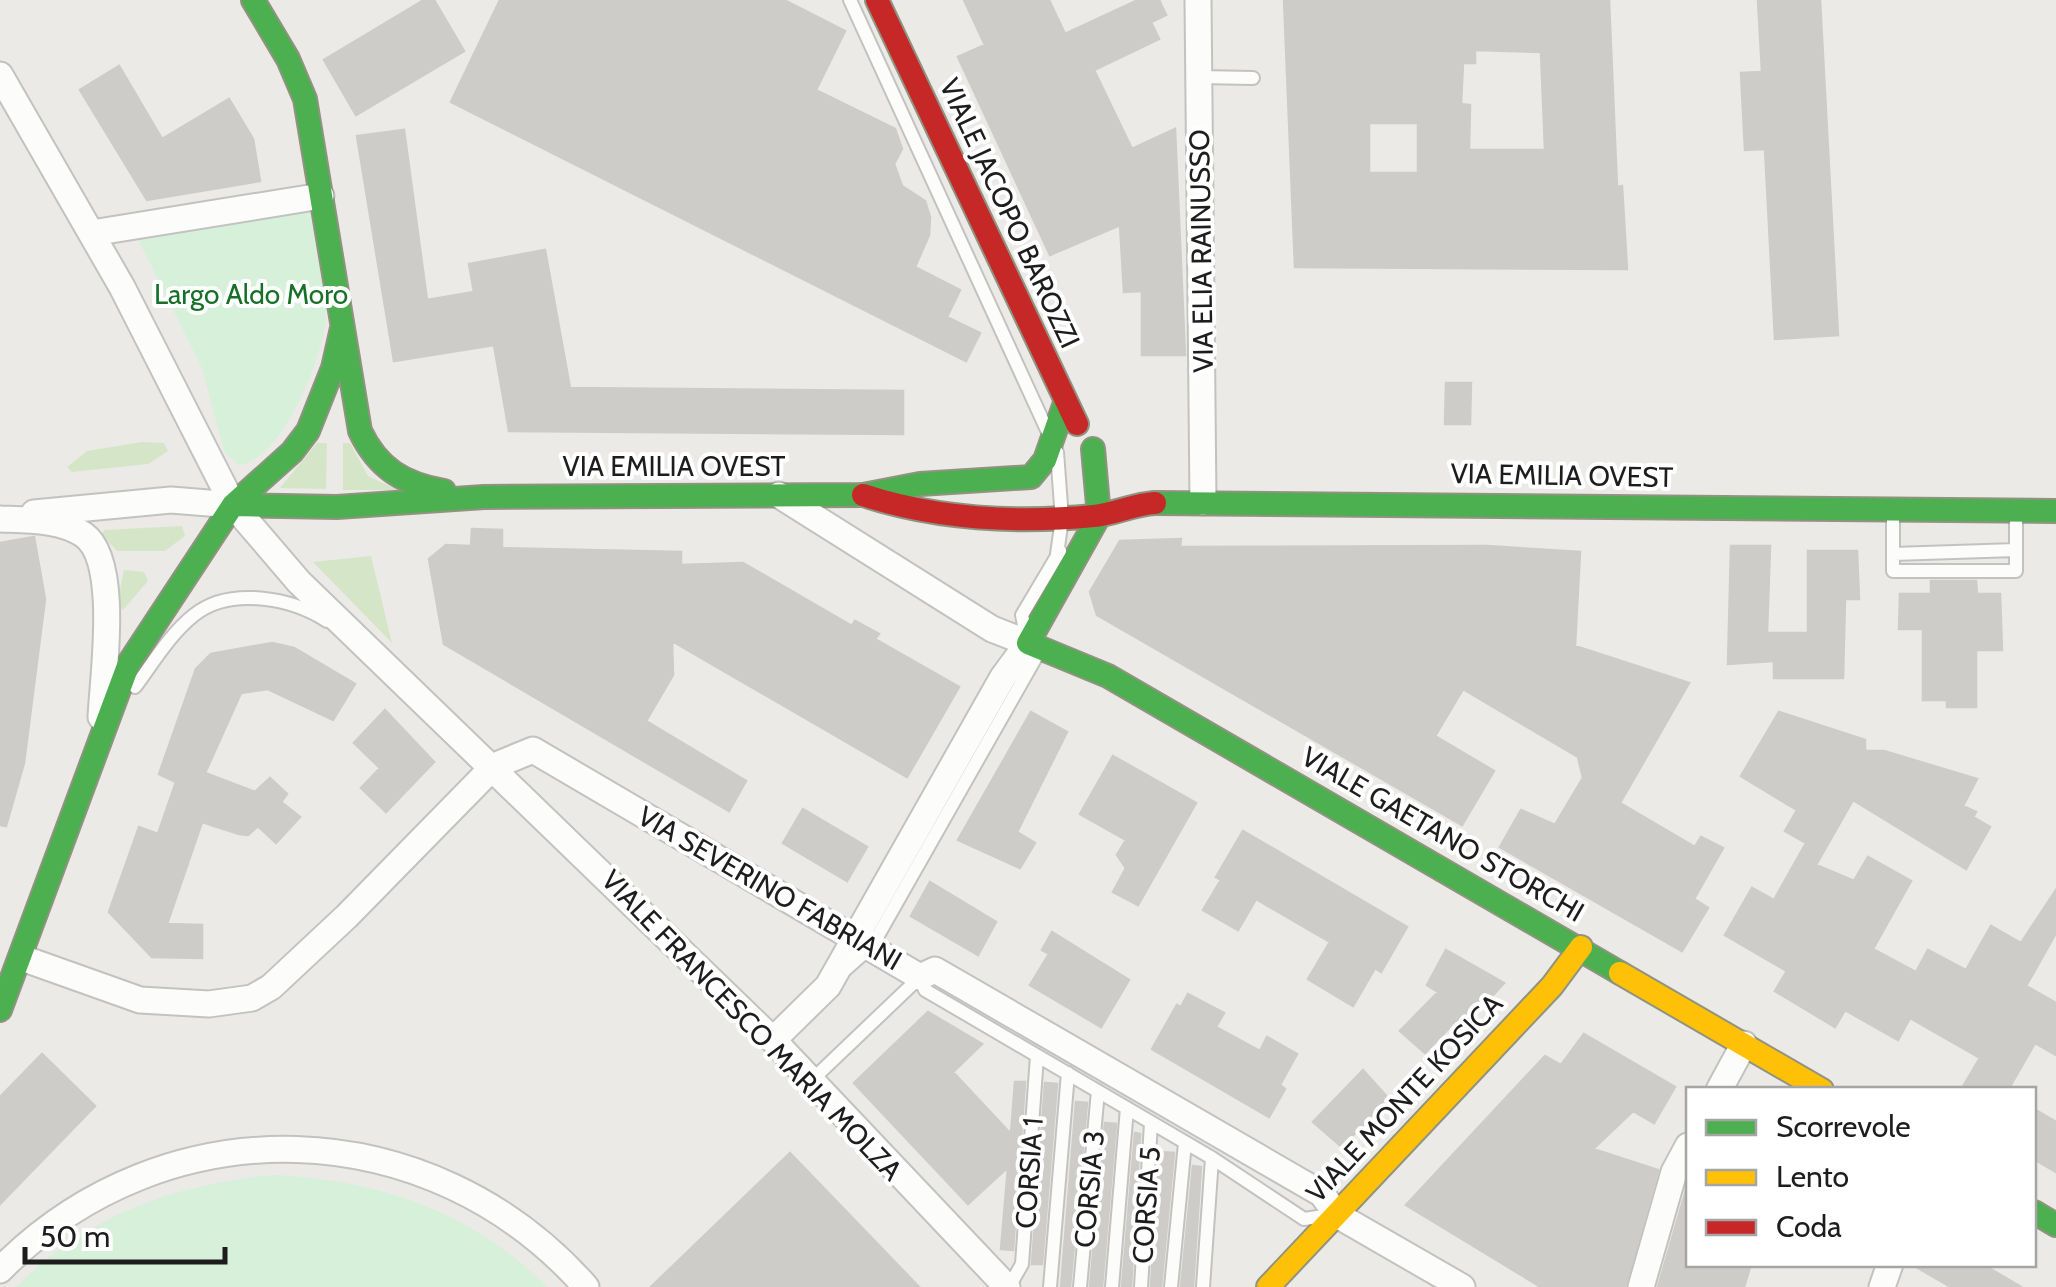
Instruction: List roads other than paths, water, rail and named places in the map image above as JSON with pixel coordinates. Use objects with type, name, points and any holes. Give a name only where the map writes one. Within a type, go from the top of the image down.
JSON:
[{"type":"street","points":[[254,0],[298,79],[360,431],[379,464],[416,487],[484,497]]},
{"type":"street","name":"VIALE JACOPO BAROZZI","points":[[877,0],[1065,403],[1093,450]]},
{"type":"street","name":"VIA ELIA RAINUSSO","points":[[1198,0],[1204,502]]},
{"type":"street","points":[[0,75],[92,232],[233,505],[299,582],[494,766],[347,916],[262,994],[234,1003],[140,1000],[22,958]]},
{"type":"street","points":[[92,232],[320,196]]},
{"type":"street","points":[[0,1010],[22,958],[100,733],[142,638],[233,505],[292,452],[308,431],[333,368],[342,328]]},
{"type":"street","name":"VIA EMILIA OVEST","points":[[484,497],[863,495],[920,484],[1030,477],[1045,460],[1065,403]]},
{"type":"street","points":[[1093,450],[1139,504]]},
{"type":"street","points":[[773,1040],[828,986],[864,941],[1002,677],[1034,646],[1099,516],[1093,450]]},
{"type":"street","name":"VIA EMILIA OVEST","points":[[863,495],[915,512],[1062,518],[1099,516],[1139,504],[1204,502],[2056,511]]},
{"type":"street","points":[[779,496],[992,629],[1034,646]]},
{"type":"street","points":[[0,519],[171,500],[233,505],[391,506],[484,497]]},
{"type":"street","points":[[0,519],[45,522],[79,532],[100,556],[106,589],[100,733]]},
{"type":"street","name":"VIALE GAETANO STORCHI","points":[[1034,646],[1108,676],[1817,1087]]},
{"type":"street","name":"VIA SEVERINO FABRIANI","points":[[494,766],[533,750],[920,976],[935,970],[1322,1194],[1337,1215],[1462,1287]]},
{"type":"street","name":"VIALE FRANCESCO MARIA MOLZA","points":[[494,766],[773,1040],[1008,1287]]},
{"type":"street","name":"VIALE MONTE KOSICA","points":[[1268,1287],[1552,986],[1580,947]]},
{"type":"street","points":[[1721,1087],[1744,1044]]},
{"type":"street","points":[[0,1270],[55,1222],[128,1181],[204,1156],[284,1148],[364,1156],[441,1180],[512,1219],[586,1287]]},
{"type":"street","points":[[1641,1287],[1674,1172],[1686,1150]]},
{"type":"lane","points":[[850,0],[1052,440],[1062,483],[1057,554]]},
{"type":"lane","points":[[1199,77],[1253,78]]},
{"type":"lane","points":[[1892,509],[1892,571],[2016,571],[2016,511]]},
{"type":"lane","points":[[1034,646],[1022,615],[1057,554],[1099,516]]},
{"type":"lane","points":[[1893,554],[2016,550]]},
{"type":"lane","points":[[100,733],[184,624],[217,603],[254,598],[294,605],[372,651]]},
{"type":"lane","points":[[812,1080],[920,976],[925,990],[1212,1158],[1304,1219],[1337,1215]]},
{"type":"lane","name":"CORSIA 1","points":[[1008,1287],[1022,1264],[1037,1056]]},
{"type":"lane","points":[[1050,1287],[1068,1073]]},
{"type":"lane","name":"CORSIA 3","points":[[1080,1287],[1098,1091]]},
{"type":"lane","points":[[1112,1287],[1126,1108]]},
{"type":"lane","name":"CORSIA 5","points":[[1141,1287],[1152,1122]]},
{"type":"lane","points":[[1171,1287],[1185,1143]]},
{"type":"lane","points":[[1203,1287],[1212,1158]]},
{"type":"park label","name":"Largo Aldo Moro","points":[[251,294]]}]
